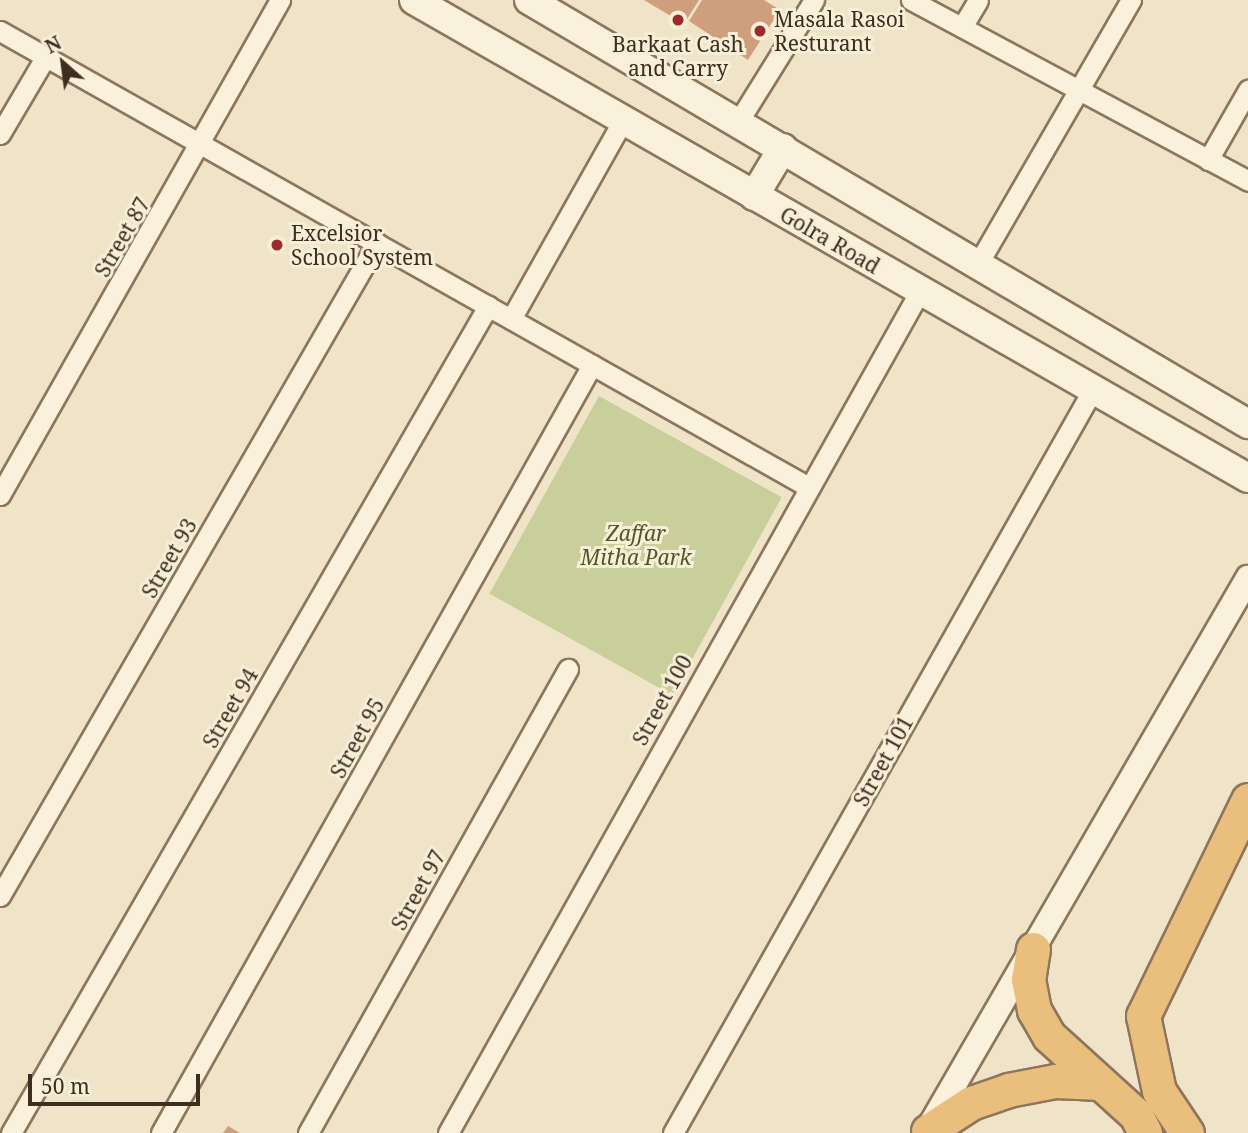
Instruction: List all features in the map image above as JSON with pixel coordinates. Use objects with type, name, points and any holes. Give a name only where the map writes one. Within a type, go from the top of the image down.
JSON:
[{"type":"highway","points":[[1186,1133],[1159,1091],[1143,1016],[1248,800]]},
{"type":"highway","points":[[1033,950],[1028,979],[1034,1010],[1049,1036],[1136,1115],[1144,1133]]},
{"type":"highway","points":[[927,1132],[1008,1090],[1055,1081],[1100,1083]]},
{"type":"main road","name":"Golra Road","points":[[414,0],[1248,478]]},
{"type":"main road","points":[[529,0],[979,262],[1248,424]]},
{"type":"main road","points":[[754,196],[783,148]]},
{"type":"street","name":"Street 87","points":[[0,495],[202,145],[280,0]]},
{"type":"street","points":[[738,122],[814,0]]},
{"type":"street","points":[[911,0],[1248,181]]},
{"type":"street","points":[[962,27],[978,0]]},
{"type":"street","points":[[979,262],[1081,91],[1131,0]]},
{"type":"street","points":[[0,31],[807,486]]},
{"type":"street","points":[[0,134],[46,57]]},
{"type":"street","points":[[1208,160],[1248,90]]},
{"type":"street","points":[[511,319],[623,120]]},
{"type":"street","name":"Street 93","points":[[0,896],[377,243]]},
{"type":"street","name":"Street 100","points":[[448,1133],[807,486],[920,291]]},
{"type":"street","name":"Street 94","points":[[11,1133],[488,306]]},
{"type":"street","name":"Street 95","points":[[161,1133],[592,365]]},
{"type":"street","name":"Street 101","points":[[673,1133],[1093,389]]},
{"type":"street","points":[[927,1132],[1248,578]]},
{"type":"street","name":"Street 97","points":[[308,1133],[568,669]]},
{"type":"green space","name":"Zaffar Mitha Park","points":[[599,396],[782,497],[672,695],[489,594]]},
{"type":"building","points":[[644,0],[699,0],[684,24]]},
{"type":"building","points":[[702,0],[764,0],[780,10],[748,60],[689,21]]},
{"type":"building","points":[[228,1126],[240,1133],[223,1133]]},
{"type":"place","name":"Barkaat Cash and Carry","points":[[678,20]]},
{"type":"place","name":"Masala Rasoi Resturant","points":[[760,31]]},
{"type":"place","name":"Excelsior School System","points":[[277,245]]}]
